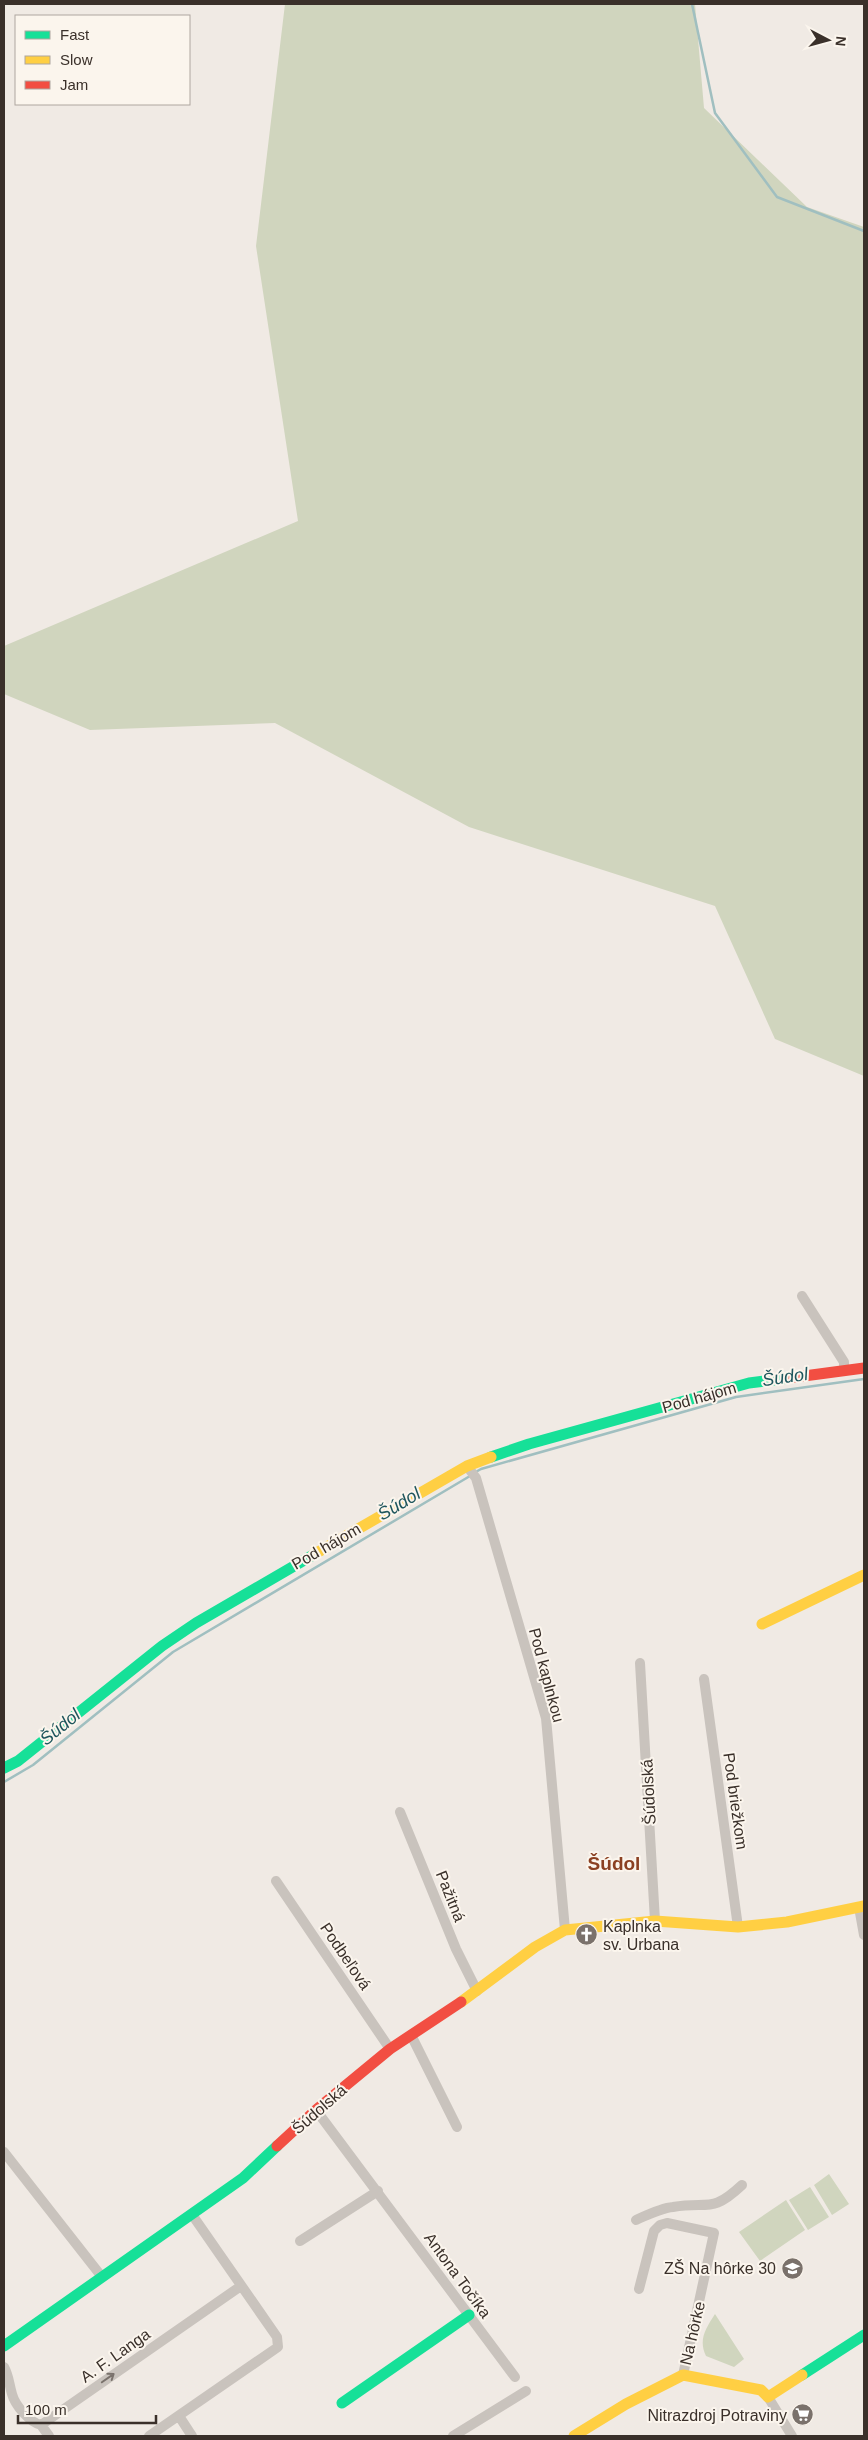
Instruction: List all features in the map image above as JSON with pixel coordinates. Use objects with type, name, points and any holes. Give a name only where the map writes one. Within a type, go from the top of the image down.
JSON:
[{"type":"street","points":[[802,1296],[844,1362],[844,1370]]},
{"type":"street","name":"Pod hájom","points":[[4,1768],[18,1761],[162,1646],[196,1623],[471,1471],[529,1444],[749,1383],[864,1368]]},
{"type":"street","name":"Pod kaplnkou","points":[[471,1471],[546,1718],[565,1930]]},
{"type":"street","points":[[762,1624],[864,1575]]},
{"type":"street","name":"Šúdolská","points":[[640,1663],[655,1921]]},
{"type":"street","name":"Pod briežkom","points":[[704,1679],[738,1927]]},
{"type":"street","name":"Pažitná","points":[[400,1812],[456,1949],[477,1991]]},
{"type":"street","name":"Podbeľová","points":[[276,1880],[390,2049]]},
{"type":"street","points":[[862,1906],[864,1936]]},
{"type":"street","name":"Šúdolská","points":[[4,2346],[193,2216],[243,2178],[316,2110],[390,2049],[477,1991],[535,1947],[565,1930],[655,1921],[738,1927],[787,1922],[862,1906]]},
{"type":"street","points":[[411,2035],[457,2127]]},
{"type":"street","name":"Antona Točíka","points":[[316,2110],[378,2190],[514,2378]]},
{"type":"street","points":[[4,2152],[102,2278]]},
{"type":"street","points":[[636,2220],[672,2207],[714,2206],[728,2198],[742,2185]]},
{"type":"street","points":[[300,2241],[378,2190]]},
{"type":"street","points":[[639,2289],[654,2231],[660,2225],[656,2212]]},
{"type":"street","points":[[149,2436],[278,2347],[277,2337],[193,2216]]},
{"type":"street","name":"Na hôrke","points":[[660,2225],[667,2223],[714,2233],[683,2375]]},
{"type":"street","name":"A. F. Langa","points":[[41,2425],[241,2286]]},
{"type":"street","points":[[342,2403],[469,2315]]},
{"type":"street","points":[[792,2436],[768,2397],[864,2335]]},
{"type":"street","points":[[4,2367],[8,2374],[12,2396],[32,2422],[41,2425],[49,2436]]},
{"type":"street","name":"Na hôrke","points":[[574,2436],[626,2404],[683,2375],[761,2390],[768,2397]]},
{"type":"street","points":[[453,2436],[526,2391]]},
{"type":"street","points":[[180,2416],[192,2436]]},
{"type":"green space","points":[[285,4],[695,4],[704,108],[807,207],[864,227],[864,1076],[775,1039],[715,906],[469,827],[275,723],[90,730],[4,694],[4,646],[298,521],[256,246]]},
{"type":"green space","points":[[829,2174],[849,2204],[832,2215],[814,2185]]},
{"type":"green space","points":[[810,2187],[829,2217],[808,2230],[789,2200]]},
{"type":"green space","points":[[786,2200],[805,2230],[760,2261],[739,2232]]},
{"type":"green space","points":[[715,2314],[744,2359],[734,2367],[706,2356],[703,2345],[704,2334]]},
{"type":"waterway","points":[[692,4],[715,113],[777,197],[864,231]]},
{"type":"waterway","name":"Šúdol","points":[[474,1473],[481,1469],[736,1397],[864,1379]]},
{"type":"waterway","name":"Šúdol","points":[[4,1782],[33,1765],[173,1652],[470,1476]]},
{"type":"traffic: fast","points":[[491,1457],[529,1444],[749,1383],[789,1378]]},
{"type":"traffic: fast","points":[[4,1768],[18,1761],[162,1646],[196,1623],[313,1555]]},
{"type":"traffic: fast","points":[[4,2346],[243,2178],[277,2146]]},
{"type":"traffic: fast","points":[[342,2403],[469,2315]]},
{"type":"traffic: fast","points":[[802,2375],[864,2335]]},
{"type":"traffic: slow","points":[[313,1555],[467,1466],[491,1457]]},
{"type":"traffic: slow","points":[[762,1624],[864,1575]]},
{"type":"traffic: slow","points":[[461,2002],[535,1947],[565,1930],[655,1921],[738,1927],[787,1922],[864,1906]]},
{"type":"traffic: slow","points":[[574,2436],[626,2404],[683,2375],[761,2390],[768,2397],[802,2375]]},
{"type":"traffic: jam","points":[[789,1378],[864,1368]]},
{"type":"traffic: jam","points":[[277,2146],[316,2110],[390,2049],[461,2002]]},
{"type":"place","name":"Kaplnka sv. Urbana","points":[[587,1935]]},
{"type":"place","name":"ZŠ Na hôrke 30","points":[[792,2268]]},
{"type":"place","name":"Nitrazdroj Potraviny","points":[[803,2415]]},
{"type":"district","name":"Šúdol","points":[[614,1863]]}]
